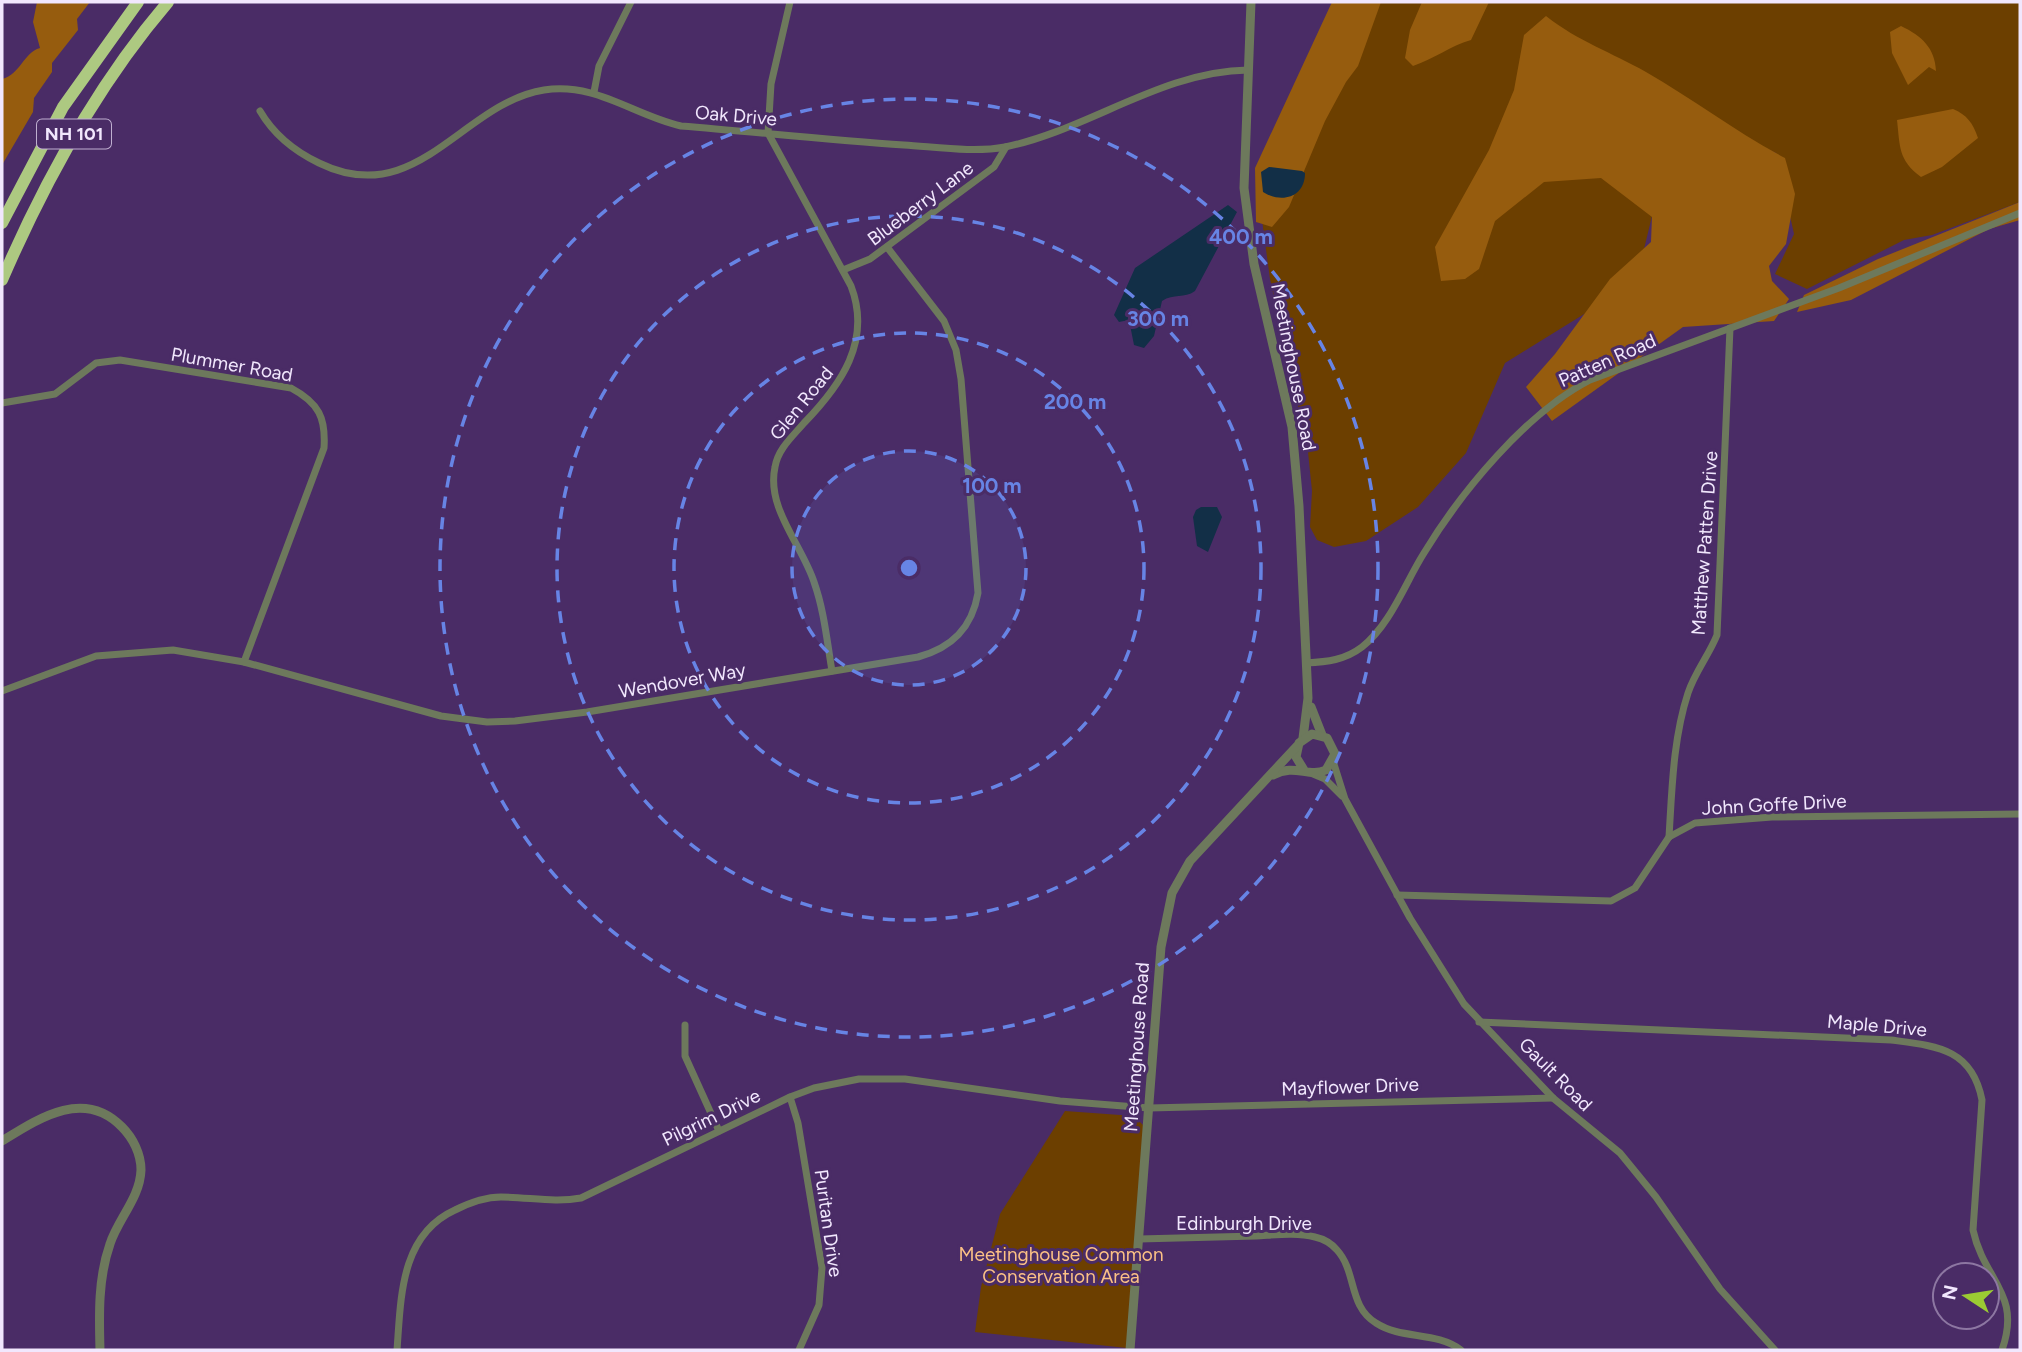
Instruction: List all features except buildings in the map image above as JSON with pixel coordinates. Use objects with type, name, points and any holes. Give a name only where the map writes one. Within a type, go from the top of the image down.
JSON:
[{"type":"highway","name":"NH 101","points":[[2,223],[64,107],[138,2]]},
{"type":"highway","name":"NH 101","points":[[2,280],[32,212],[76,131],[116,70],[168,2]]},
{"type":"street","points":[[594,92],[598,66],[631,2]]},
{"type":"street","points":[[768,133],[771,84],[790,2]]},
{"type":"street","name":"Meetinghouse Road","points":[[1251,2],[1244,183],[1254,264],[1292,427],[1300,506],[1308,698],[1296,757],[1308,772]]},
{"type":"street","name":"Oak Drive","points":[[260,111],[276,134],[306,157],[340,172],[367,175],[394,170],[429,157],[497,108],[520,96],[565,88],[594,92],[672,124],[920,146],[1006,147],[1193,78],[1248,70]]},
{"type":"street","name":"Glen Road","points":[[768,133],[855,295],[857,313],[851,362],[827,399],[781,449],[774,473],[778,506],[817,591],[832,671]]},
{"type":"street","name":"Blueberry Lane","points":[[843,270],[860,265],[887,247],[994,167],[1006,147]]},
{"type":"street","name":"Patten Road","points":[[1306,663],[1344,657],[1376,635],[1425,551],[1510,442],[1543,410],[1590,380],[1839,288],[2020,213]]},
{"type":"street","name":"Wendover Way","points":[[2,691],[65,666],[129,652],[173,650],[244,663],[416,710],[487,722],[544,719],[832,671],[940,650],[968,625],[978,593],[962,392],[956,350],[944,321],[887,247]]},
{"type":"street","name":"Matthew Patten Drive","points":[[1669,837],[1676,745],[1684,709],[1695,674],[1717,635],[1730,328]]},
{"type":"street","name":"Plummer Road","points":[[2,403],[55,394],[96,363],[120,360],[292,388],[315,404],[323,417],[324,448],[244,663]]},
{"type":"street","name":"Meetinghouse Road","points":[[1264,781],[1283,770],[1323,772],[1333,761],[1334,747],[1322,735],[1308,698]]},
{"type":"street","points":[[1300,742],[1322,735]]},
{"type":"street","name":"Meetinghouse Road","points":[[1130,1350],[1161,947],[1172,893],[1196,854],[1300,742]]},
{"type":"street","name":"Gault Road","points":[[1333,761],[1345,799],[1397,895],[1453,988],[1479,1022],[1553,1098],[1620,1153],[1656,1197],[1720,1289],[1775,1350]]},
{"type":"street","name":"Gault Road","points":[[1308,772],[1325,779],[1345,799]]},
{"type":"street","name":"John Goffe Drive","points":[[1669,837],[1695,823],[1742,818],[2020,814]]},
{"type":"street","points":[[1397,895],[1611,901],[1635,888],[1669,837]]},
{"type":"street","name":"Maple Drive","points":[[1479,1022],[1891,1040],[1937,1046],[1953,1054],[1968,1065],[1979,1081],[1982,1100],[1973,1230],[1977,1248],[2004,1296],[2009,1314],[2008,1332],[2002,1350]]},
{"type":"street","points":[[685,1026],[685,1056],[719,1131]]},
{"type":"street","name":"Pilgrim Drive","points":[[397,1350],[403,1280],[411,1254],[426,1231],[447,1213],[472,1202],[499,1197],[563,1201],[581,1198],[790,1097],[841,1082],[877,1077],[1060,1101],[1149,1108]]},
{"type":"street","name":"Puritan Drive","points":[[790,1097],[798,1123],[822,1268],[819,1305],[801,1349]]},
{"type":"street","name":"Mayflower Drive","points":[[1149,1108],[1553,1098]]},
{"type":"street","points":[[2,1141],[43,1116],[77,1108],[112,1118],[135,1145],[141,1170],[139,1183],[113,1235],[103,1267],[100,1350]]},
{"type":"street","name":"Edinburgh Drive","points":[[1139,1239],[1294,1235],[1330,1242],[1343,1257],[1360,1309],[1373,1322],[1390,1331],[1444,1340],[1461,1350]]},
{"type":"green space","points":[[1362,2],[2020,2],[2020,202],[1932,235],[1904,240],[1807,289],[1775,274],[1794,234],[1776,153],[1760,146],[1662,175],[1636,282],[1505,363],[1466,453],[1418,507],[1366,541],[1334,547],[1317,540],[1310,527],[1312,491],[1308,452],[1270,279],[1262,220]]},
{"type":"green space","name":"Meetinghouse Common Conservation Area","points":[[1065,1111],[1134,1116],[1144,1126],[1127,1348],[975,1332],[981,1287],[1000,1214]]},
{"type":"shaded area","points":[[37,2],[90,2],[77,19],[78,30],[52,63],[52,72],[34,98],[33,112],[2,165],[2,79],[14,73],[30,54],[40,48],[33,22]]},
{"type":"shaded area","points":[[1332,2],[1381,2],[1358,66],[1325,121],[1289,207],[1272,227],[1256,222],[1255,168]]},
{"type":"shaded area","points":[[1422,2],[1489,2],[1471,40],[1413,66],[1405,58],[1410,30]]},
{"type":"shaded area","points":[[1546,16],[1583,40],[1646,72],[1785,158],[1795,194],[1786,244],[1769,266],[1772,281],[1789,299],[1774,321],[1683,327],[1552,421],[1526,387],[1555,354],[1610,279],[1651,242],[1652,217],[1601,178],[1544,182],[1495,221],[1479,269],[1465,279],[1441,281],[1435,247],[1489,150],[1514,90],[1524,35]]},
{"type":"shaded area","points":[[1901,26],[1915,34],[1930,49],[1936,71],[1929,67],[1908,85],[1892,53],[1890,32]]},
{"type":"shaded area","points":[[1953,109],[1969,120],[1978,138],[1942,167],[1921,177],[1904,158],[1897,120]]},
{"type":"shaded area","points":[[2020,202],[2020,220],[1989,229],[1851,300],[1797,312],[1804,295],[1878,259]]},
{"type":"water","points":[[1269,167],[1302,171],[1305,173],[1301,188],[1297,193],[1285,198],[1263,192],[1261,172]]},
{"type":"water","points":[[1228,205],[1237,212],[1195,291],[1162,301],[1154,336],[1144,348],[1134,345],[1129,320],[1119,322],[1114,315],[1135,268]]},
{"type":"water","points":[[1201,507],[1217,507],[1222,517],[1208,552],[1197,546],[1193,517]]}]
